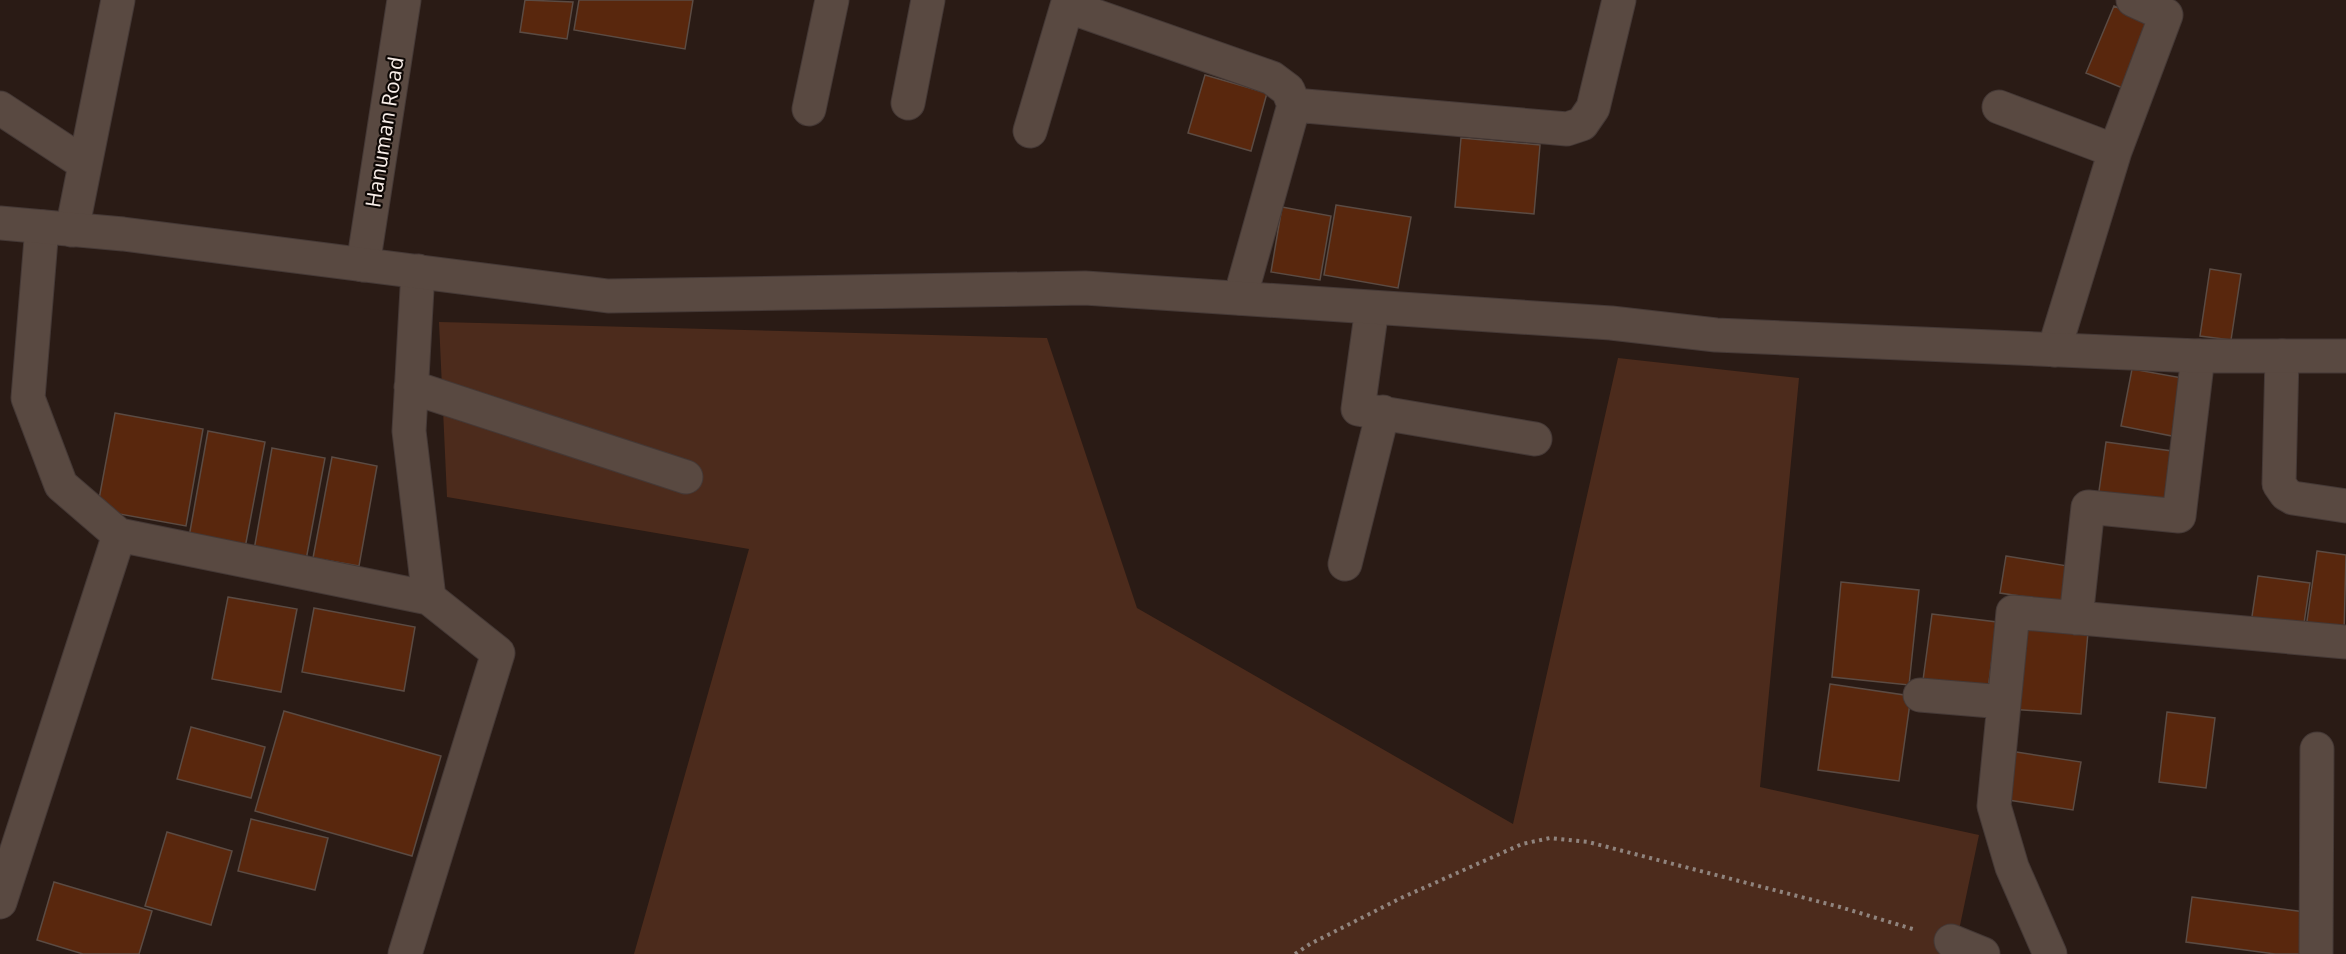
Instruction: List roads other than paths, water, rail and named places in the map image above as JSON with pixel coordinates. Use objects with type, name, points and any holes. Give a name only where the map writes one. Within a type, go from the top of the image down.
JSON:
[{"type":"street","points":[[118,0],[85,164],[57,228],[28,398],[61,485],[119,536],[429,597],[498,653],[405,954]]},
{"type":"street","name":"Hanuman Road","points":[[363,265],[404,0]]},
{"type":"street","points":[[809,110],[832,0]]},
{"type":"street","points":[[908,103],[928,0]]},
{"type":"street","points":[[1294,105],[1567,129],[1582,124],[1593,108],[1619,0]]},
{"type":"street","points":[[2054,350],[2115,151],[2166,15],[2133,0]]},
{"type":"street","points":[[1030,131],[1068,3],[1272,78],[1288,90],[1294,105],[1240,298]]},
{"type":"street","points":[[1999,107],[2115,151]]},
{"type":"street","points":[[0,108],[85,164]]},
{"type":"street","points":[[0,223],[123,234],[608,296],[1084,288],[1611,323],[1716,335],[2198,356],[2346,356]]},
{"type":"street","points":[[418,271],[409,431],[429,597]]},
{"type":"street","points":[[1372,308],[1358,409],[1535,439]]},
{"type":"street","points":[[2076,618],[2088,507],[2179,516],[2198,356]]},
{"type":"street","points":[[2282,356],[2278,484],[2286,494],[2293,498],[2346,506]]},
{"type":"street","points":[[411,387],[686,477]]},
{"type":"street","points":[[1345,564],[1383,412]]},
{"type":"street","points":[[0,902],[119,536]]},
{"type":"street","points":[[2050,954],[2012,867],[1994,806],[2013,612],[2346,642]]},
{"type":"street","points":[[1920,695],[2004,702]]},
{"type":"street","points":[[2316,954],[2317,749]]},
{"type":"street","points":[[1951,941],[1983,954]]}]
